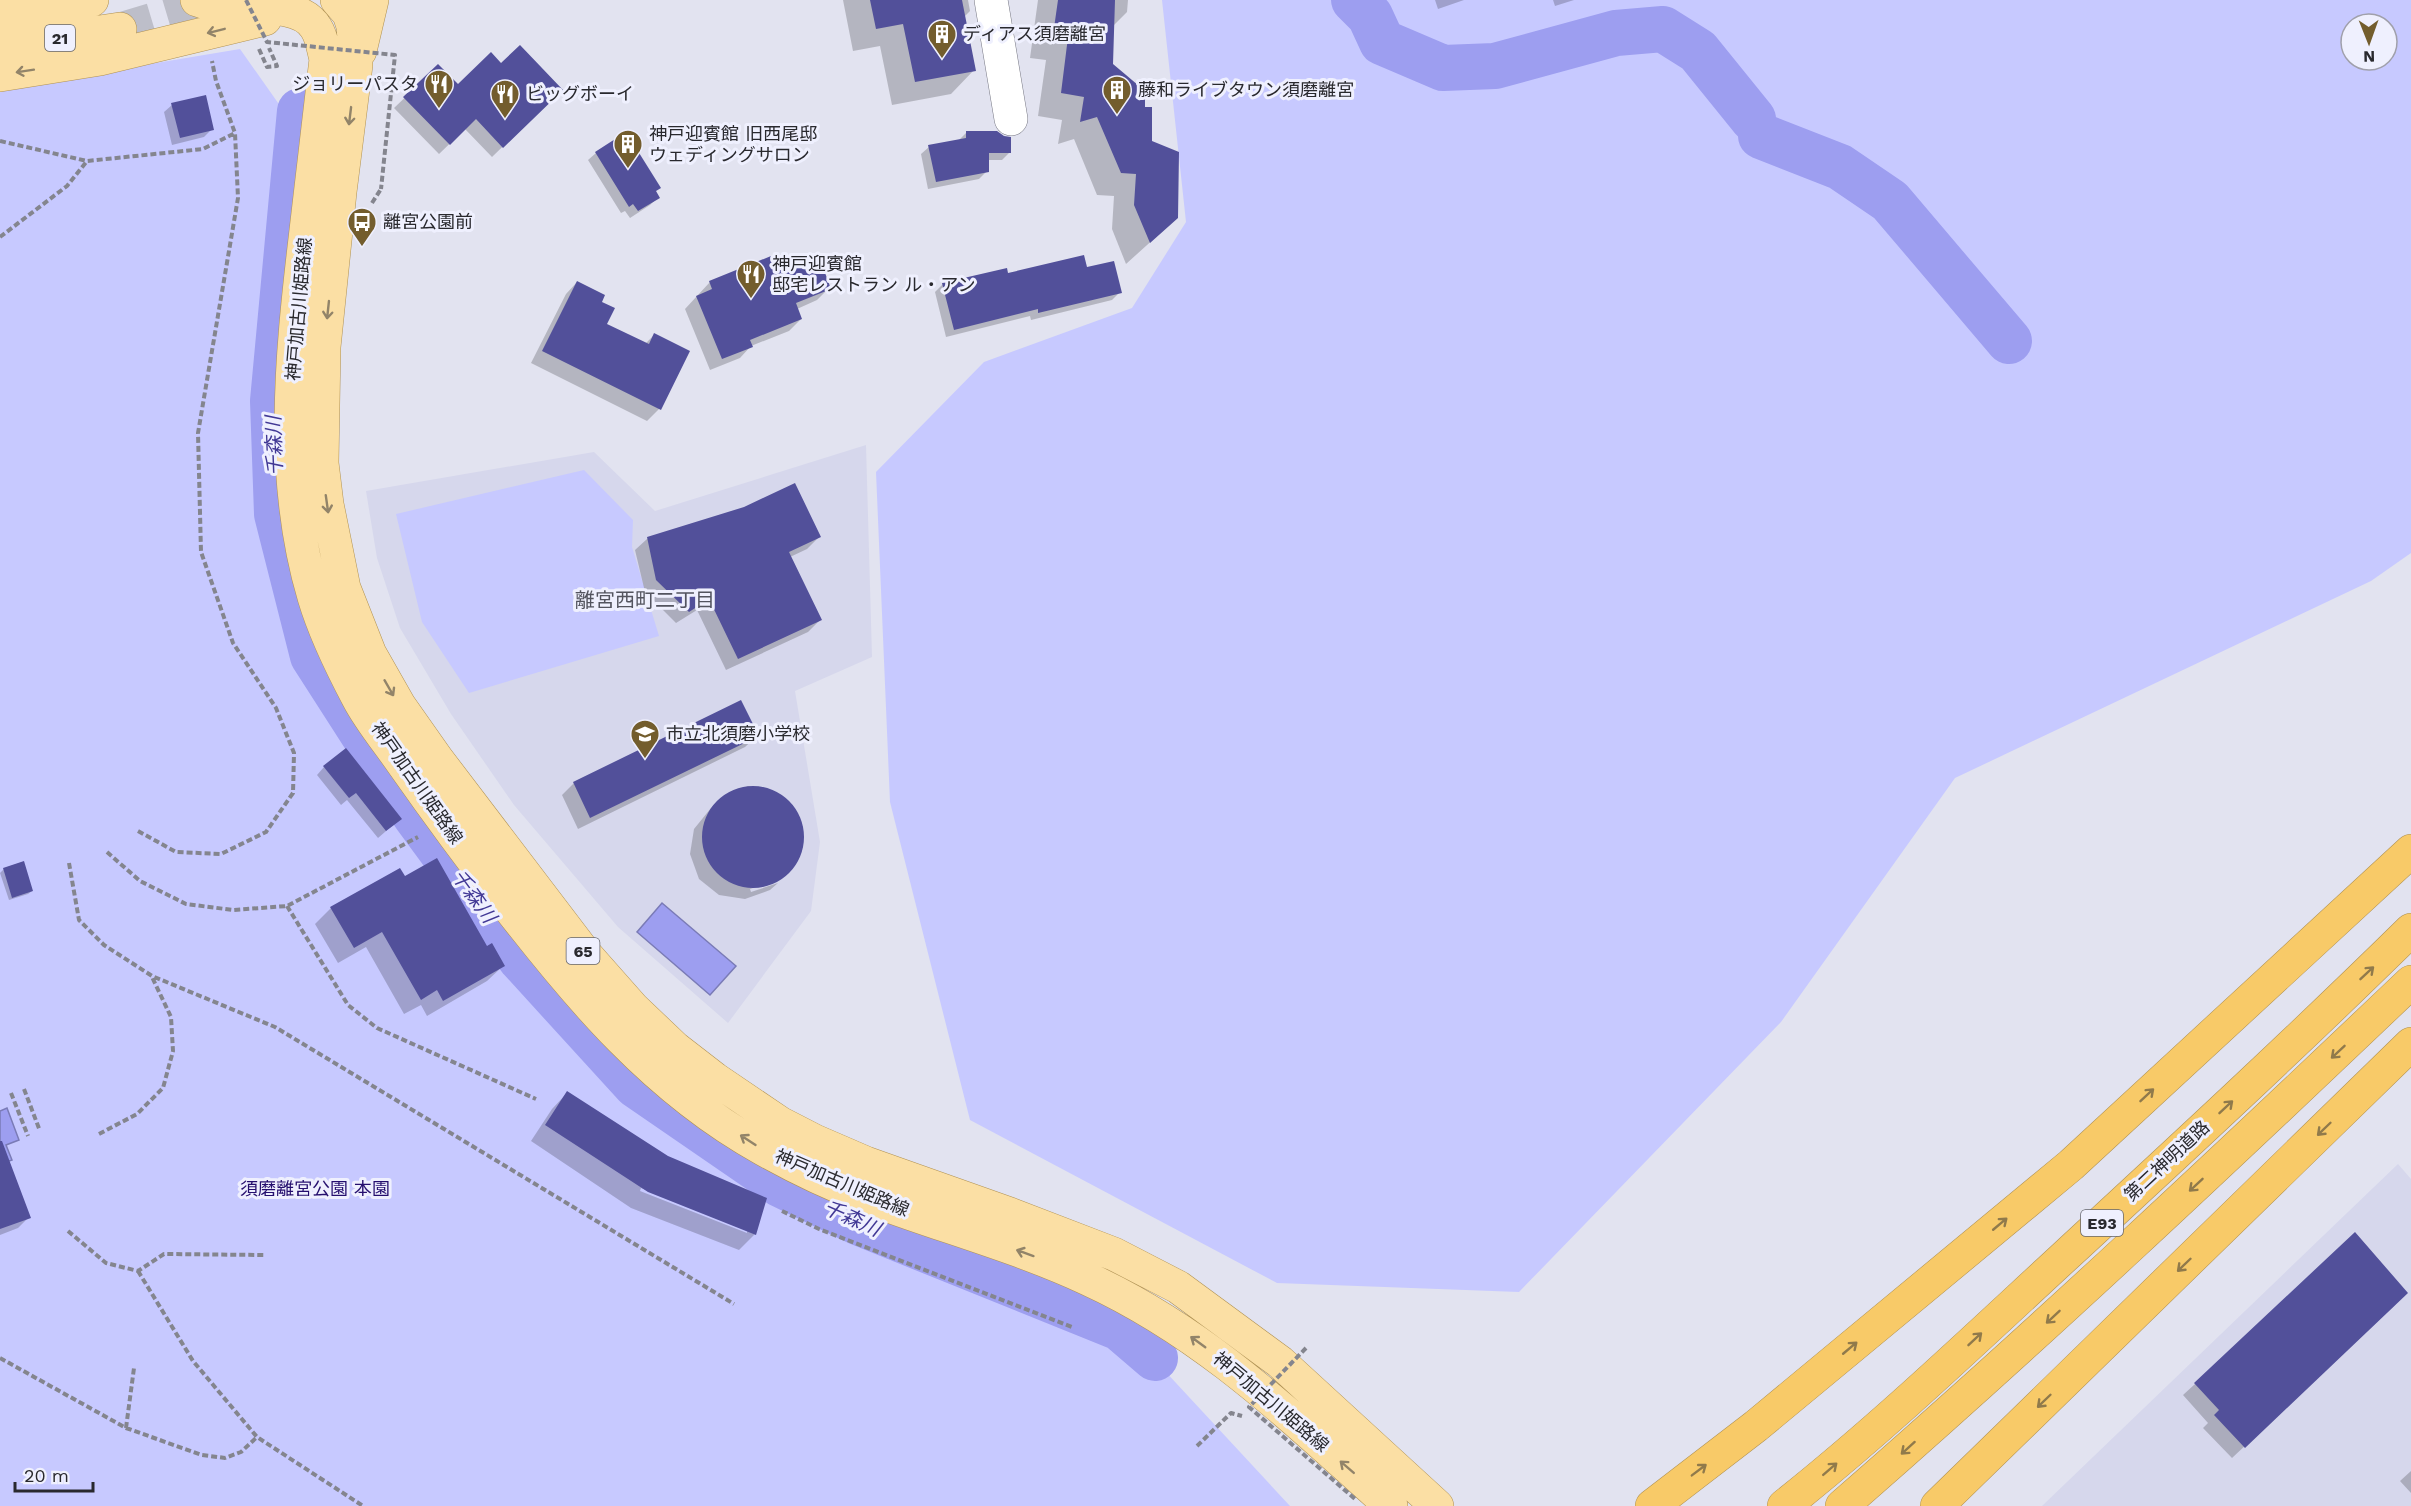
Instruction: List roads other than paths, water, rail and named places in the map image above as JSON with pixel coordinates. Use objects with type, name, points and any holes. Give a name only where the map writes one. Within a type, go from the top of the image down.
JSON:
[{"type":"highway","points":[[1652,1506],[1756,1426],[2071,1165],[2411,851]]},
{"type":"highway","name":"第二神明道路","points":[[1784,1506],[1825,1474],[1932,1379],[2180,1150],[2411,930]]},
{"type":"highway","name":"第二神明道路","points":[[1842,1506],[2178,1203],[2411,982]]},
{"type":"highway","points":[[1937,1506],[2411,1044]]},
{"type":"main road","points":[[0,16],[92,0]]},
{"type":"main road","points":[[196,0],[218,6],[305,5]]},
{"type":"main road","name":"神戸加古川姫路線","points":[[337,0],[349,14],[353,26],[341,62],[292,364],[291,442],[297,520],[314,597],[361,704],[451,832],[550,959],[602,1021],[660,1075],[721,1123],[756,1146],[823,1180],[886,1205],[1044,1260],[1096,1282],[1151,1311],[1185,1332],[1248,1380],[1391,1506]]},
{"type":"main road","points":[[341,62],[372,0]]},
{"type":"main road","points":[[0,75],[100,59],[259,21],[305,5]]},
{"type":"main road","name":"神戸加古川姫路線","points":[[305,5],[305,16],[341,62],[324,347],[322,463],[327,504],[344,588],[370,654],[399,705],[456,786],[587,956],[633,1008],[675,1048],[716,1079],[780,1123],[815,1142],[1114,1254],[1178,1287],[1280,1362],[1437,1506]]},
{"type":"main road","name":"21","points":[[0,47],[120,29]]},
{"type":"street","points":[[331,0],[341,62]]},
{"type":"street","points":[[991,0],[1011,120]]},
{"type":"waterway","points":[[1354,0],[1370,16],[1382,42],[1443,68],[1495,66],[1616,33],[1663,29],[1698,51],[1753,119]]},
{"type":"waterway","name":"千森川","points":[[300,111],[273,401],[277,514],[313,656],[415,815],[521,959],[636,1085],[780,1184],[860,1223],[1120,1328],[1155,1358]]},
{"type":"waterway","points":[[1761,136],[1840,167],[1890,201],[2009,341]]},
{"type":"tunnel","points":[[120,29],[217,0]]},
{"type":"place","name":"ディアス須磨離宮","points":[[942,60]]},
{"type":"place","name":"ジョリーパスタ","points":[[439,110]]},
{"type":"place","name":"藤和ライブタウン須磨離宮","points":[[1117,116]]},
{"type":"place","name":"ビッグボーイ","points":[[505,120]]},
{"type":"place","name":"神戸迎賓館 旧西尾邸 ウェディングサロン","points":[[628,170]]},
{"type":"place","name":"離宮公園前","points":[[362,248]]},
{"type":"place","name":"神戸迎賓館 邸宅レストラン ル・アン","points":[[751,300]]},
{"type":"place","name":"市立北須磨小学校","points":[[645,760]]},
{"type":"district","name":"離宮西町二丁目","points":[[645,600]]},
{"type":"park label","name":"須磨離宮公園 本園","points":[[315,1189]]}]
